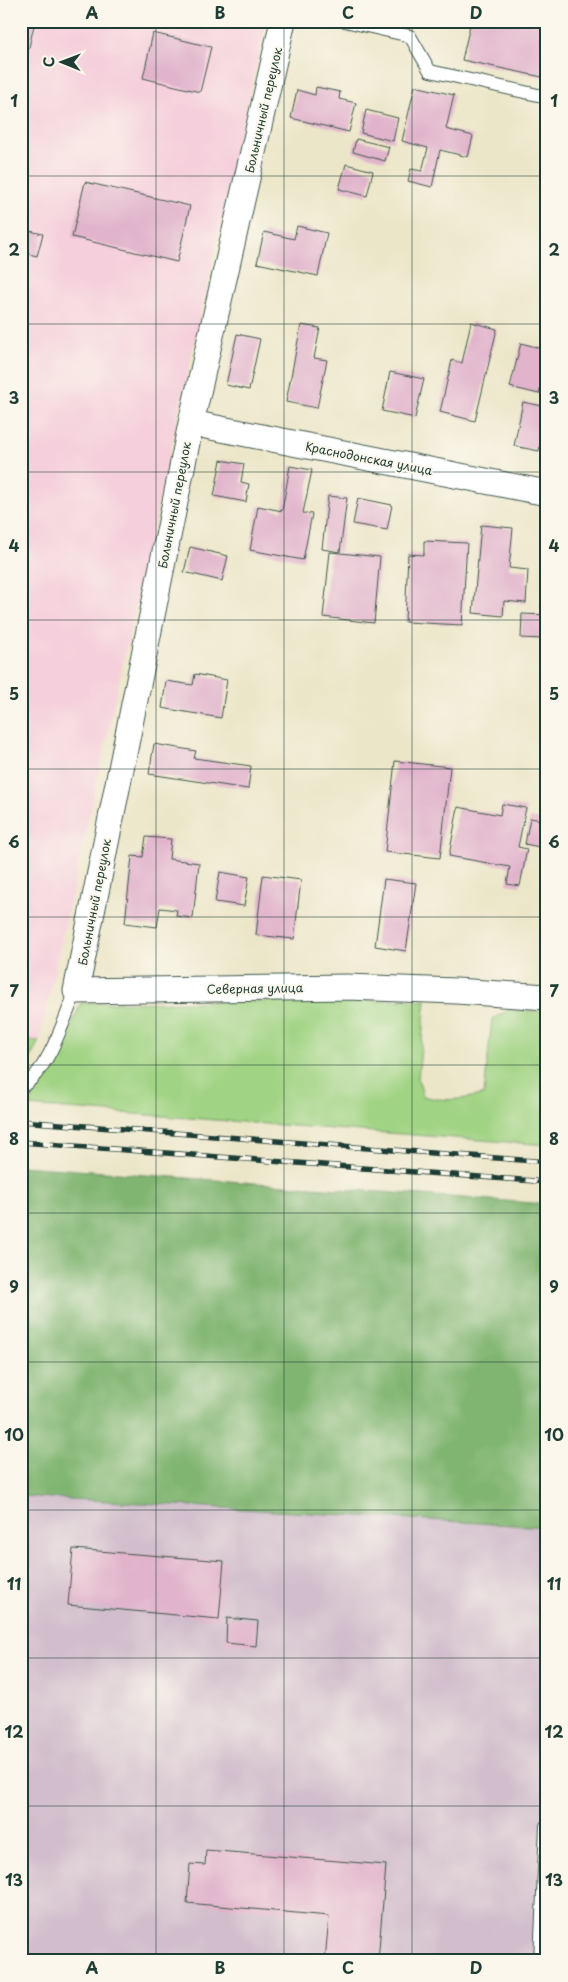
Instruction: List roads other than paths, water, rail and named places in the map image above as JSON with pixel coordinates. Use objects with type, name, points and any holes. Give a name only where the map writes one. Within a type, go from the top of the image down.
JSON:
[{"type":"street","name":"Больничный переулок","points":[[76,991],[191,423],[284,21]]},
{"type":"street","name":"Краснодонская улица","points":[[191,423],[547,493]]},
{"type":"street","name":"Северная улица","points":[[76,991],[347,986],[547,997]]},
{"type":"lane","points":[[345,21],[410,36],[430,71],[547,97]]},
{"type":"lane","points":[[21,1086],[30,1082],[43,1066],[76,991]]},
{"type":"lane","points":[[540,1961],[546,1826]]},
{"type":"railway","points":[[21,1121],[547,1162]]},
{"type":"railway","points":[[21,1142],[547,1182]]}]
